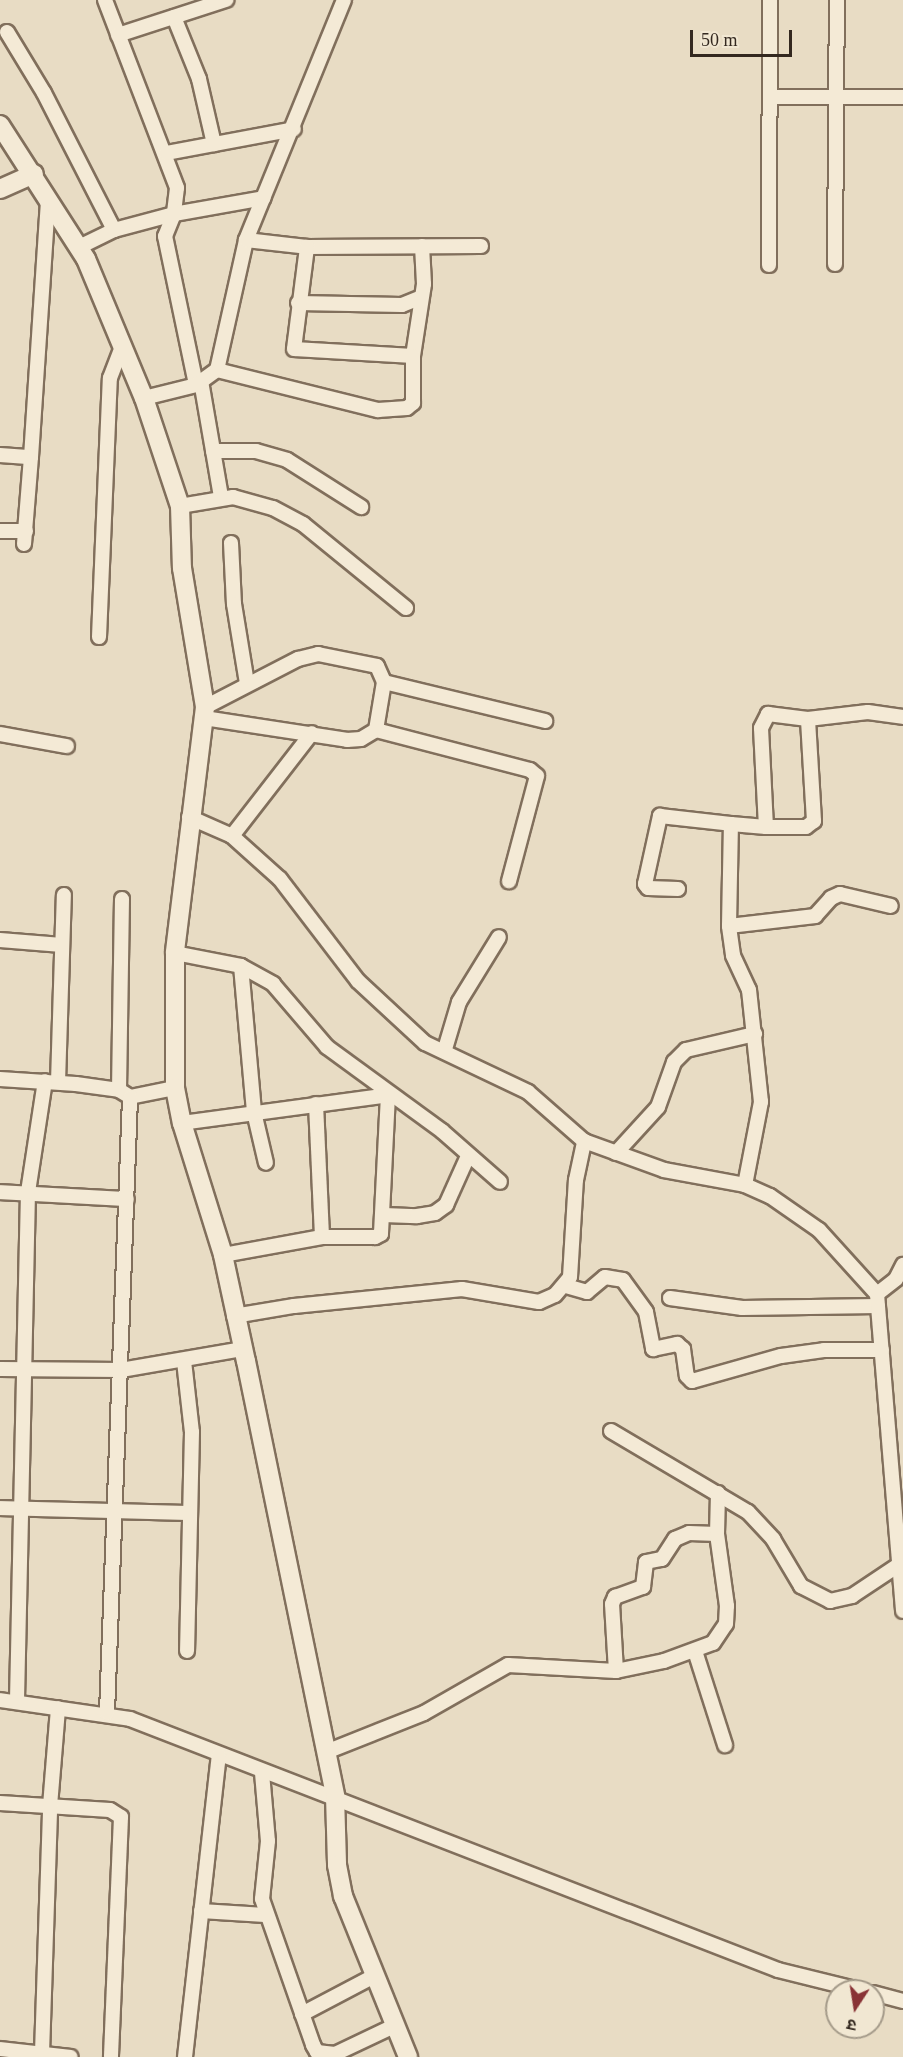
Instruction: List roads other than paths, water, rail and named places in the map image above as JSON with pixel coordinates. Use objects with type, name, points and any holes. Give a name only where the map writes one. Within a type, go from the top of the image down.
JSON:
[{"type":"street","points":[[105,0],[166,153],[177,188],[174,214],[165,236],[222,497]]},
{"type":"street","points":[[118,34],[226,0]]},
{"type":"street","points":[[144,398],[198,383],[217,370],[246,240],[294,129],[344,0]]},
{"type":"street","points":[[769,265],[770,0]]},
{"type":"street","points":[[835,264],[837,0]]},
{"type":"street","points":[[174,18],[199,79],[214,144]]},
{"type":"street","points":[[7,32],[44,93],[114,230]]},
{"type":"street","points":[[770,97],[903,98]]},
{"type":"street","points":[[0,125],[34,174],[79,247],[144,398],[180,506],[182,568],[204,712],[189,817],[175,953],[175,1088],[182,1123],[223,1255],[234,1316],[243,1349],[335,1796],[337,1865],[343,1896],[408,2057]]},
{"type":"street","points":[[166,153],[294,129]]},
{"type":"street","points":[[0,189],[34,174]]},
{"type":"street","points":[[0,531],[25,538],[48,196]]},
{"type":"street","points":[[79,247],[114,230],[174,214],[264,198]]},
{"type":"street","points":[[246,240],[307,247],[481,246]]},
{"type":"street","points":[[217,370],[344,404],[378,410],[407,408],[412,404],[414,391],[413,356],[419,298],[424,284],[422,246]]},
{"type":"street","points":[[307,247],[298,303],[294,349],[413,356]]},
{"type":"street","points":[[298,303],[402,305],[419,298]]},
{"type":"street","points":[[99,637],[110,378],[122,346]]},
{"type":"street","points":[[213,451],[256,451],[287,460],[361,507]]},
{"type":"street","points":[[0,455],[31,457]]},
{"type":"street","points":[[180,506],[222,497],[258,501],[303,524],[406,608]]},
{"type":"street","points":[[231,543],[234,604],[248,683]]},
{"type":"street","points":[[204,712],[248,683],[298,659],[318,654],[377,666],[384,682],[376,730]]},
{"type":"street","points":[[384,682],[545,721]]},
{"type":"street","points":[[204,712],[347,740],[361,739],[376,730],[530,770],[537,776],[509,881]]},
{"type":"street","points":[[766,827],[764,720],[768,714],[808,719],[868,712],[903,717]]},
{"type":"street","points":[[678,889],[659,890],[645,884],[660,816],[766,827],[806,827],[814,821],[808,719]]},
{"type":"street","points":[[0,734],[67,746]]},
{"type":"street","points":[[232,836],[312,734]]},
{"type":"street","points":[[189,817],[232,836],[302,904],[358,981],[426,1043],[445,1049],[528,1092],[584,1141],[664,1170],[745,1185],[770,1196],[819,1230],[878,1300],[882,1350],[898,1454],[903,1611]]},
{"type":"street","points":[[731,824],[729,926],[733,955],[749,990],[761,1102],[745,1185]]},
{"type":"street","points":[[729,926],[815,916],[834,895],[840,894],[891,906]]},
{"type":"street","points":[[17,1700],[28,1192],[51,1082],[64,895]]},
{"type":"street","points":[[106,1713],[128,1199],[124,1094],[122,898]]},
{"type":"street","points":[[445,1049],[459,1002],[500,937]]},
{"type":"street","points":[[0,940],[62,945]]},
{"type":"street","points":[[175,953],[241,966],[273,984],[327,1047],[388,1095],[442,1131],[500,1182]]},
{"type":"street","points":[[241,966],[254,1112],[266,1163]]},
{"type":"street","points":[[616,1153],[658,1107],[674,1062],[686,1050],[755,1034]]},
{"type":"street","points":[[0,1079],[51,1082],[124,1094],[175,1088]]},
{"type":"street","points":[[182,1123],[388,1095]]},
{"type":"street","points":[[223,1255],[322,1238],[375,1237],[383,1230],[388,1095]]},
{"type":"street","points":[[316,1104],[322,1238]]},
{"type":"street","points":[[566,1286],[584,1141]]},
{"type":"street","points":[[384,1215],[417,1216],[441,1209],[468,1156]]},
{"type":"street","points":[[0,1192],[128,1199]]},
{"type":"street","points":[[670,1298],[742,1308],[878,1300],[896,1279],[903,1265]]},
{"type":"street","points":[[234,1316],[294,1306],[462,1289],[539,1302],[566,1286],[587,1292],[605,1277],[623,1280],[646,1312],[653,1349],[677,1344],[683,1349],[687,1376],[692,1381],[781,1356],[824,1350],[882,1350]]},
{"type":"street","points":[[0,1369],[121,1370],[184,1361],[243,1349]]},
{"type":"street","points":[[184,1361],[192,1432],[187,1651]]},
{"type":"street","points":[[611,1431],[748,1512],[773,1539],[801,1586],[830,1601],[852,1596],[900,1563]]},
{"type":"street","points":[[326,1752],[424,1713],[508,1665],[616,1671],[695,1651],[712,1643],[726,1624],[717,1534],[718,1493]]},
{"type":"street","points":[[0,1509],[190,1513]]},
{"type":"street","points":[[616,1671],[612,1604],[615,1597],[644,1587],[646,1562],[662,1559],[675,1539],[690,1533],[717,1534]]},
{"type":"street","points":[[695,1651],[725,1745]]},
{"type":"street","points":[[0,1700],[17,1700],[58,1708],[106,1713],[262,1773],[335,1796],[778,1970],[825,1982]]},
{"type":"street","points":[[42,2053],[50,1806],[58,1708]]},
{"type":"street","points":[[185,2057],[219,1755]]},
{"type":"street","points":[[262,1773],[268,1841],[262,1885],[265,1915],[313,2044],[321,2054],[334,2054],[394,2026]]},
{"type":"street","points":[[0,1803],[110,1810],[121,1817],[123,1826],[111,2057]]},
{"type":"street","points":[[201,1911],[265,1915]]},
{"type":"street","points":[[302,2014],[374,1976]]},
{"type":"street","points":[[885,1996],[903,2001]]},
{"type":"street","points":[[7,2052],[71,2057]]}]
